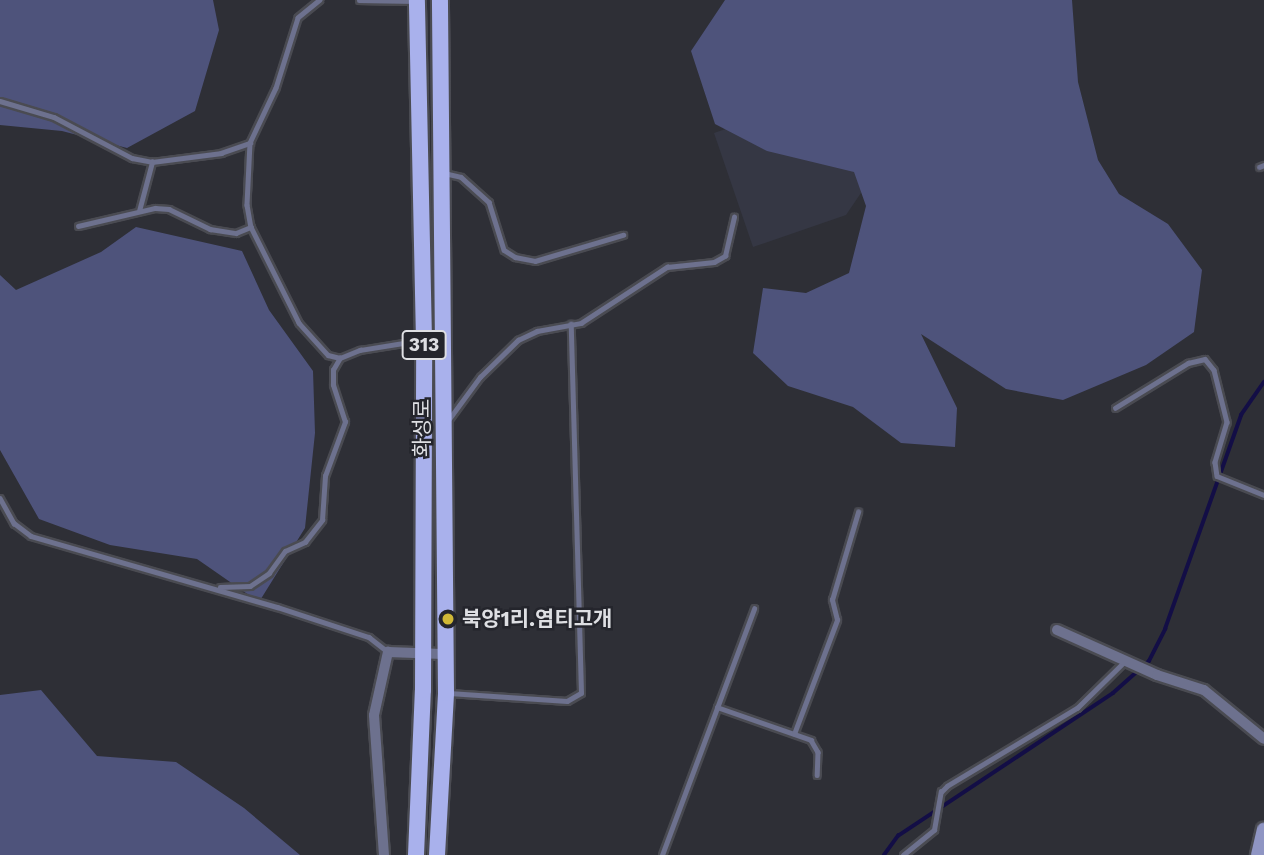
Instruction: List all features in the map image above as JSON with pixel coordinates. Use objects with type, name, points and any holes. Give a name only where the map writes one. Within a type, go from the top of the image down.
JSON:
[{"type":"main road","name":"화성로","points":[[416,855],[423,653],[424,340],[417,0]]},
{"type":"main road","name":"화성로","points":[[437,855],[446,693],[442,654],[440,0]]},
{"type":"main road","points":[[1258,855],[1264,830]]},
{"type":"street","points":[[1057,630],[1157,675],[1204,690],[1264,739]]},
{"type":"street","points":[[384,855],[374,715],[388,652],[442,654]]},
{"type":"lane","points":[[320,0],[298,18],[276,88],[250,143],[246,170],[251,227],[299,323],[328,355],[341,358]]},
{"type":"lane","points":[[359,0],[398,4],[417,0]]},
{"type":"lane","points":[[0,102],[54,117],[132,158],[152,162],[221,153],[250,143]]},
{"type":"lane","points":[[139,212],[152,162]]},
{"type":"lane","points":[[440,172],[461,177],[489,202],[504,250],[515,257],[535,261],[623,235]]},
{"type":"lane","points":[[78,226],[139,212],[169,209],[210,229],[236,233],[251,227]]},
{"type":"lane","points":[[443,425],[480,377],[518,341],[601,313],[667,267],[713,262],[725,256],[734,217]]},
{"type":"lane","points":[[446,693],[567,701],[581,693],[571,324]]},
{"type":"lane","points":[[216,587],[250,586],[269,573],[285,551],[305,542],[322,520],[325,476],[345,422],[333,385],[333,370],[341,358],[360,350],[424,340]]},
{"type":"lane","points":[[1115,408],[1188,363],[1197,359],[1211,363],[1227,422],[1215,462],[1217,476],[1264,495]]},
{"type":"lane","points":[[0,498],[14,523],[31,536],[216,587],[369,637],[388,652]]},
{"type":"lane","points":[[794,734],[837,620],[832,600],[858,512]]},
{"type":"lane","points":[[662,855],[754,609]]},
{"type":"lane","points":[[903,855],[934,830],[939,814],[939,800],[947,786],[1090,699],[1131,661]]},
{"type":"lane","points":[[717,707],[794,734],[817,746],[817,775]]},
{"type":"shaded area","points":[[0,0],[213,0],[219,30],[195,111],[127,148],[62,131],[0,125]]},
{"type":"shaded area","points":[[725,0],[1072,0],[1078,82],[1098,160],[1119,194],[1168,224],[1202,270],[1194,332],[1146,365],[1063,400],[1006,389],[921,334],[957,408],[955,447],[901,443],[853,407],[788,386],[753,353],[763,288],[806,293],[849,273],[866,206],[854,172],[767,151],[715,124],[691,51]]},
{"type":"shaded area","points":[[876,77],[897,140],[846,215],[753,247],[714,133]]},
{"type":"shaded area","points":[[136,227],[242,251],[269,310],[313,371],[315,433],[305,528],[259,602],[197,559],[110,545],[39,519],[0,450],[0,275],[16,290],[101,252]]},
{"type":"shaded area","points":[[41,690],[97,756],[176,762],[244,808],[300,855],[0,855],[0,695]]},
{"type":"waterway","points":[[884,855],[898,836],[1113,693],[1149,661],[1165,629],[1241,415],[1264,382]]},
{"type":"place","name":"북양1리.염티고개","points":[[448,619]]}]
